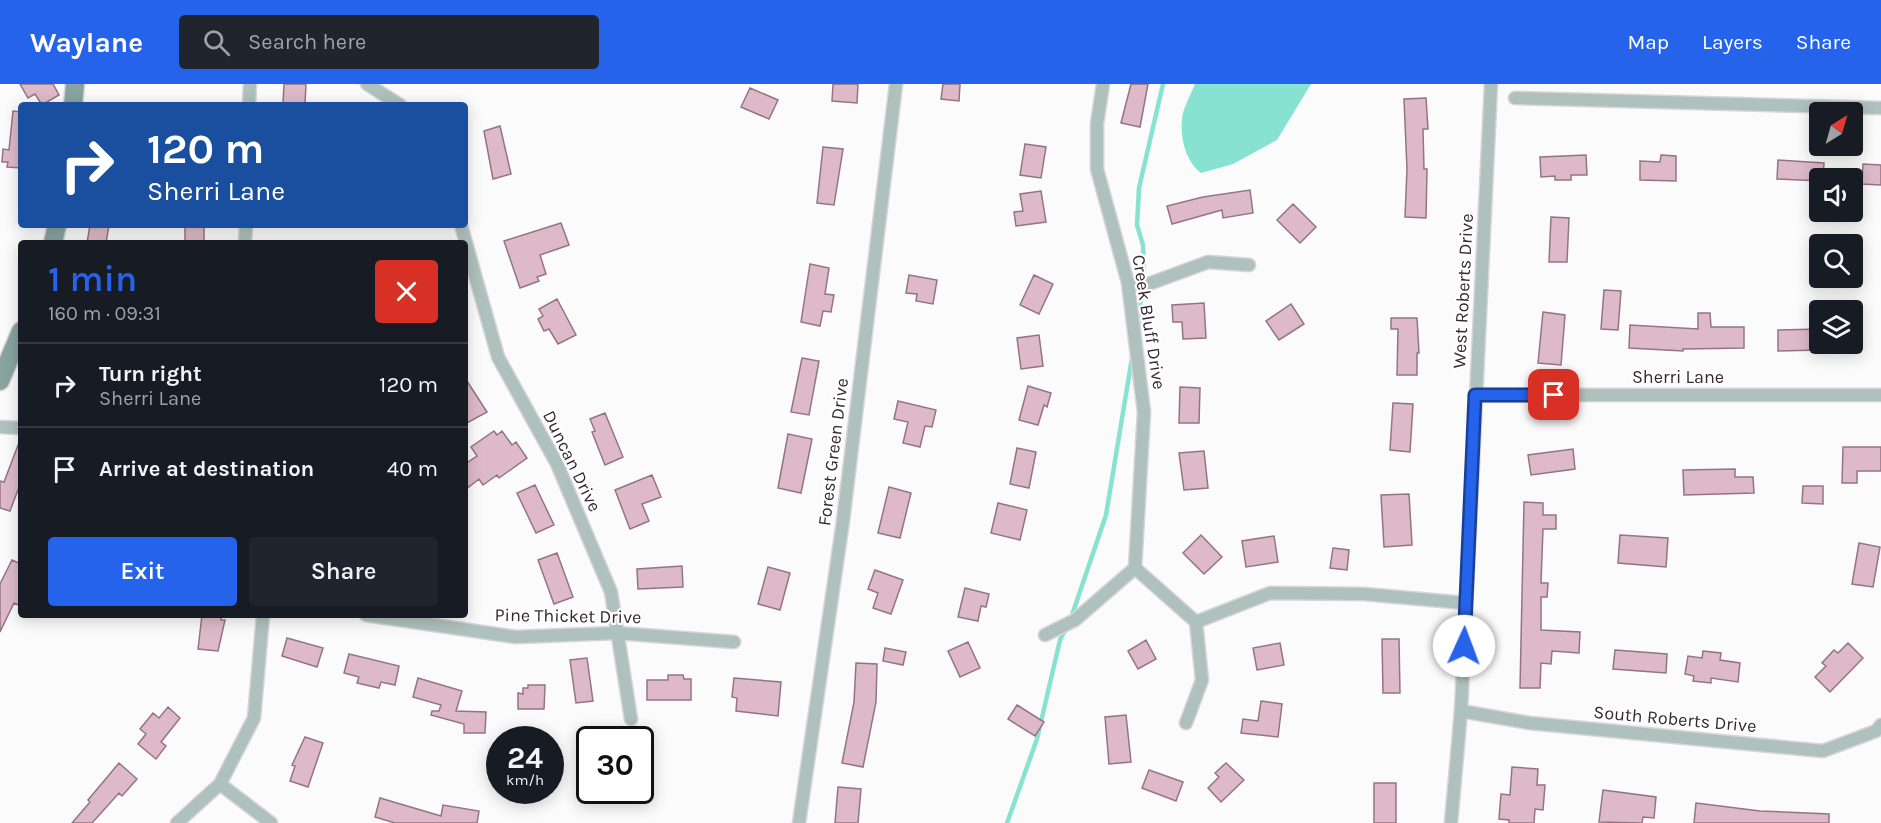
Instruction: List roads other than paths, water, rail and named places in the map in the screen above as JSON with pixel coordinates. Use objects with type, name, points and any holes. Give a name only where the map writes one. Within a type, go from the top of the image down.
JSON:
[{"type":"street","points":[[73,102],[75,84]]},
{"type":"street","points":[[249,102],[250,84]]},
{"type":"street","points":[[367,84],[394,102]]},
{"type":"street","name":"Forest Green Drive","points":[[799,823],[843,521],[896,84]]},
{"type":"street","name":"Creek Bluff Drive","points":[[1103,84],[1097,124],[1097,169],[1128,283],[1144,412],[1135,568]]},
{"type":"street","name":"West Roberts Drive","points":[[1451,823],[1461,711],[1491,84]]},
{"type":"street","points":[[1515,98],[1881,108]]},
{"type":"street","name":"Duncan Drive","points":[[468,253],[498,357],[561,475],[611,592],[631,719]]},
{"type":"street","points":[[1128,283],[1143,286],[1208,262],[1249,265]]},
{"type":"street","points":[[0,381],[18,338]]},
{"type":"street","name":"Sherri Lane","points":[[1475,395],[1881,395]]},
{"type":"street","points":[[0,427],[18,428]]},
{"type":"street","points":[[1045,635],[1075,620],[1135,568],[1184,608],[1197,622],[1202,680],[1186,723]]},
{"type":"street","points":[[1197,622],[1270,593],[1364,594],[1465,603]]},
{"type":"street","points":[[177,823],[220,784],[254,718],[263,618]]},
{"type":"street","name":"Pine Thicket Drive","points":[[387,618],[516,636],[616,633],[734,642]]},
{"type":"street","name":"South Roberts Drive","points":[[1461,711],[1529,723],[1823,752],[1876,730],[1881,725]]},
{"type":"street","points":[[220,784],[271,823]]},
{"type":"waterway","points":[[1138,326],[1144,273],[1143,245],[1137,225],[1139,188],[1163,84]]},
{"type":"waterway","points":[[1071,618],[1106,515],[1132,358]]},
{"type":"waterway","points":[[1007,823],[1037,739],[1060,640],[1066,628]]}]
